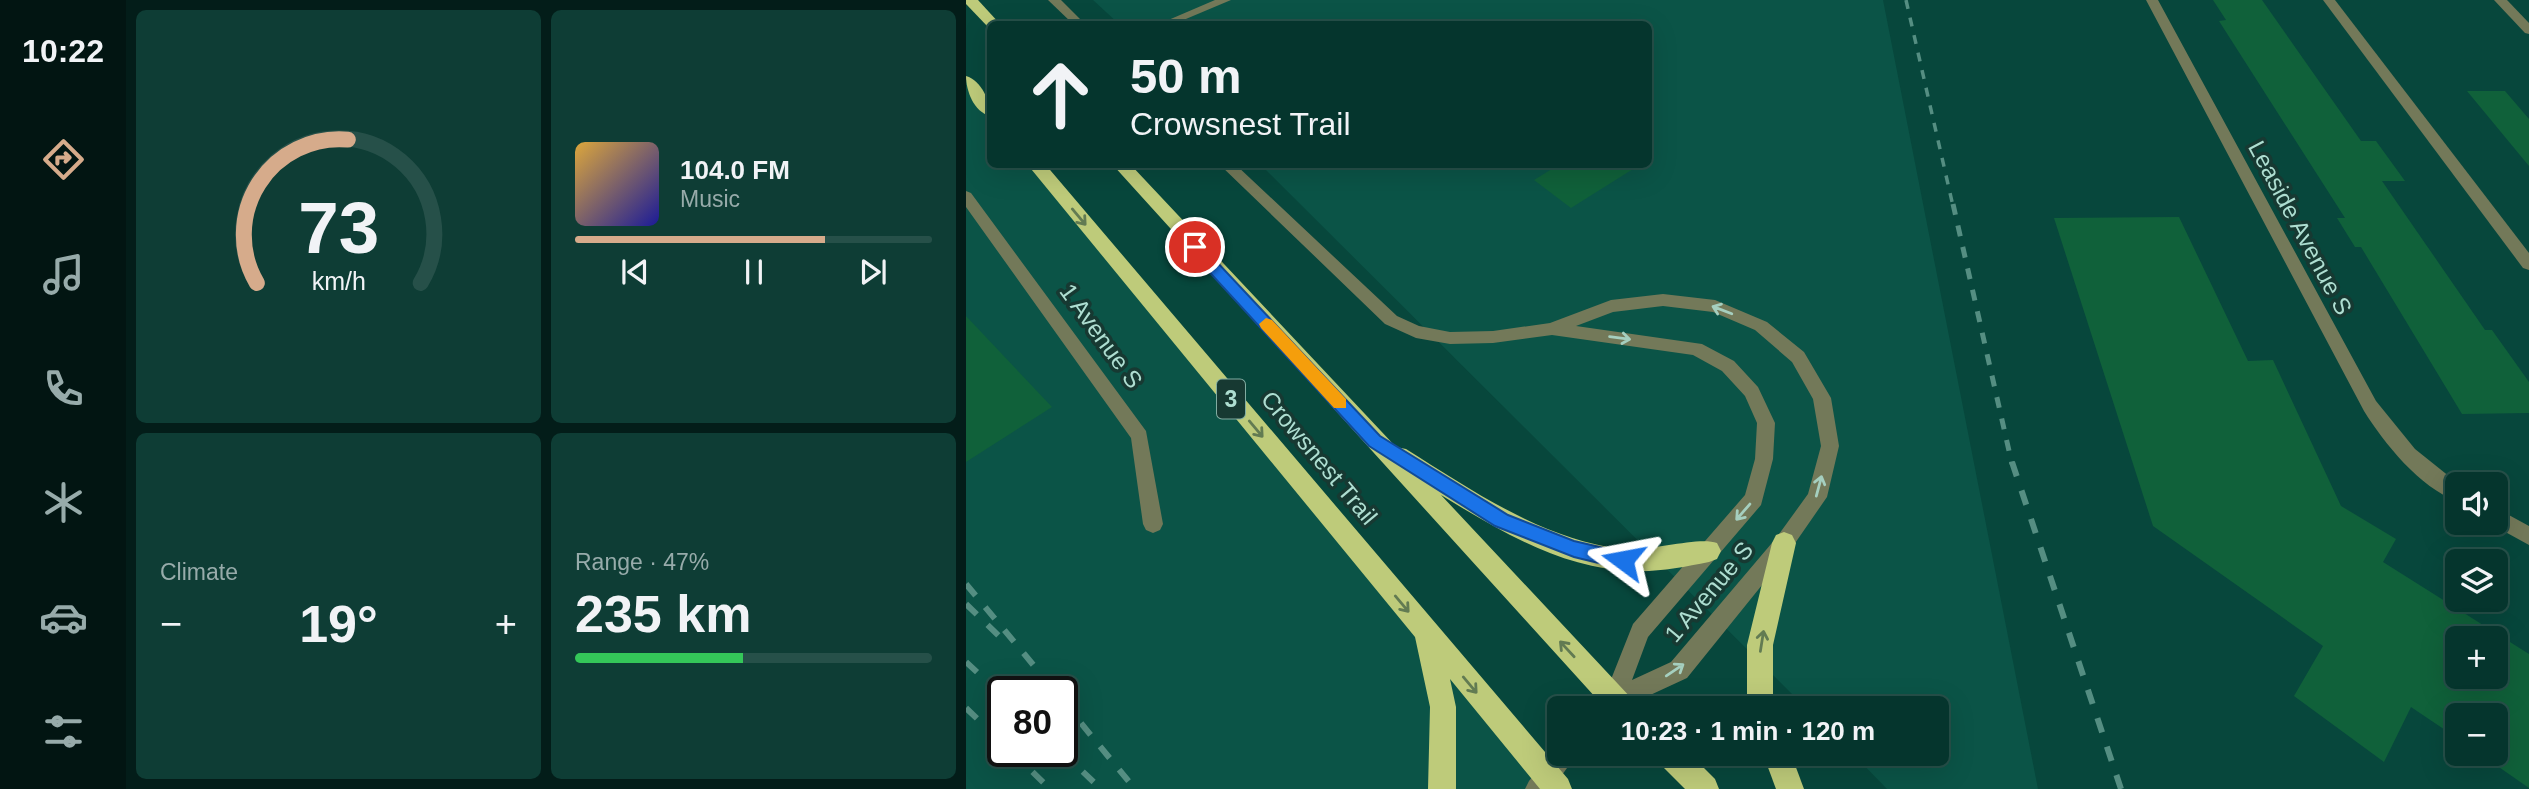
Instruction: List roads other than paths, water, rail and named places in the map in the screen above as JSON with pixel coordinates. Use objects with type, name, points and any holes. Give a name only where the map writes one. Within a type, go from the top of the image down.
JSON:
[{"type":"highway","points":[[970,0],[990,21]]},
{"type":"highway","points":[[966,81],[987,107]]},
{"type":"highway","name":"Crowsnest Trail","points":[[1038,168],[1426,633],[1547,785]]},
{"type":"highway","name":"Crowsnest Trail","points":[[1124,168],[1606,696]]},
{"type":"highway","points":[[1374,441],[1502,520],[1574,549],[1623,560],[1670,559],[1709,551]]},
{"type":"highway","points":[[1760,696],[1760,645],[1784,543]]},
{"type":"highway","points":[[1426,633],[1443,707],[1443,789]]},
{"type":"highway","points":[[1682,766],[1705,789]]},
{"type":"highway","points":[[1781,766],[1790,789]]},
{"type":"street","points":[[1054,0],[1076,21]]},
{"type":"street","points":[[1172,21],[1225,0]]},
{"type":"street","name":"Leaside Avenue S","points":[[2152,0],[2370,406],[2390,439],[2421,468],[2445,485]]},
{"type":"street","points":[[2329,0],[2529,264]]},
{"type":"street","points":[[2500,0],[2529,30]]},
{"type":"street","name":"1 Avenue S","points":[[1230,168],[1391,320],[1416,332],[1450,338],[1493,337],[1552,329],[1611,306],[1663,300],[1715,306],[1761,326],[1798,357],[1822,398],[1830,446],[1817,497],[1784,543],[1679,670],[1631,696]]},
{"type":"street","name":"1 Avenue S","points":[[966,196],[1140,436],[1153,524]]},
{"type":"street","name":"1 Avenue S","points":[[1552,329],[1696,349],[1728,366],[1752,392],[1766,423],[1764,459],[1754,499],[1640,631],[1617,696]]},
{"type":"street","points":[[2508,524],[2529,536]]},
{"type":"street","points":[[1547,785],[1559,766]]},
{"type":"railway","points":[[1906,0],[1953,206]]},
{"type":"railway","points":[[1953,204],[2012,464]]},
{"type":"railway","points":[[2012,462],[2121,789]]},
{"type":"railway","points":[[966,584],[1043,676]]},
{"type":"railway","points":[[966,604],[999,636]]},
{"type":"railway","points":[[966,662],[987,681]]},
{"type":"railway","points":[[966,708],[987,728]]},
{"type":"railway","points":[[1078,720],[1135,789]]},
{"type":"railway","points":[[1027,767],[1050,789]]},
{"type":"railway","points":[[1078,767],[1101,789]]}]
